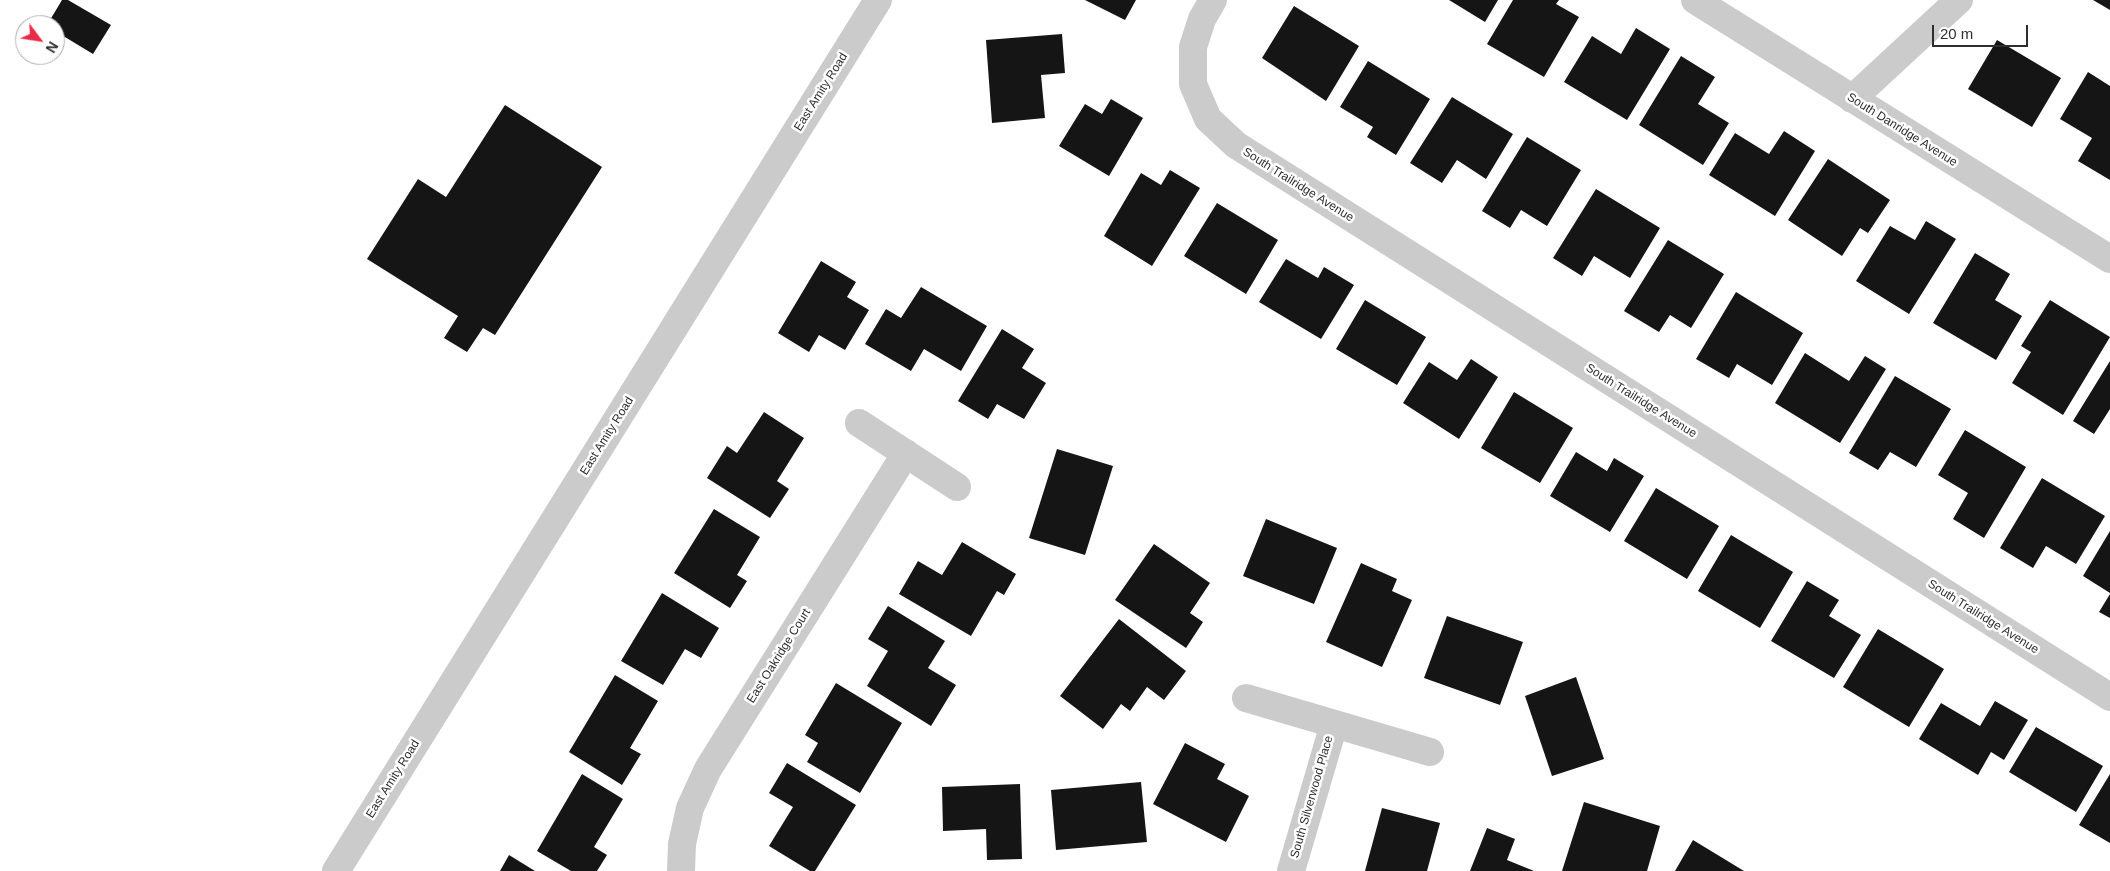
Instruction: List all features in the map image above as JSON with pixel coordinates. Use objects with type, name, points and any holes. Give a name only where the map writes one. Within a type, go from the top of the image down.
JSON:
[{"type":"street","name":"East Amity Road","points":[[336,871],[878,0]]},
{"type":"street","name":"South Trailridge Avenue","points":[[1213,0],[1202,19],[1193,47],[1193,84],[1208,119],[1236,145],[2110,697]]},
{"type":"street","name":"South Danridge Avenue","points":[[1695,0],[2110,259]]},
{"type":"street","points":[[1852,99],[1959,0]]},
{"type":"street","points":[[859,423],[957,487]]},
{"type":"street","name":"East Oakridge Court","points":[[681,871],[682,844],[690,808],[708,769],[906,453]]},
{"type":"street","name":"South Silverwood Place","points":[[1246,698],[1430,752]]},
{"type":"street","name":"South Silverwood Place","points":[[1291,871],[1334,724]]},
{"type":"building","points":[[62,0],[68,0],[111,25],[93,54],[65,37],[65,15],[53,15]]},
{"type":"building","points":[[1085,0],[1136,0],[1125,20]]},
{"type":"building","points":[[1449,0],[1498,0],[1485,22]]},
{"type":"building","points":[[1513,0],[1559,0],[1556,4],[1579,17],[1544,77],[1487,44]]},
{"type":"building","points":[[2093,0],[2110,0],[2110,10]]},
{"type":"building","points":[[1294,6],[1359,46],[1326,101],[1262,58]]},
{"type":"building","points":[[1636,28],[1670,49],[1627,120],[1564,82],[1592,36],[1621,54]]},
{"type":"building","points":[[1062,34],[1065,73],[1041,75],[1045,118],[992,123],[986,40]]},
{"type":"building","points":[[1997,40],[2061,78],[2032,127],[1968,89]]},
{"type":"building","points":[[1681,56],[1715,77],[1698,104],[1729,123],[1703,165],[1639,125]]},
{"type":"building","points":[[1368,61],[1430,99],[1396,155],[1367,137],[1373,127],[1340,107]]},
{"type":"building","points":[[2088,72],[2110,86],[2110,180],[2078,161],[2092,138],[2060,119]]},
{"type":"building","points":[[1452,97],[1513,134],[1486,179],[1457,160],[1442,183],[1410,163]]},
{"type":"building","points":[[1111,99],[1143,118],[1109,176],[1059,146],[1085,104],[1102,114]]},
{"type":"building","points":[[505,105],[602,167],[495,335],[483,328],[467,352],[444,338],[458,316],[367,259],[418,179],[446,197]]},
{"type":"building","points":[[1784,131],[1815,151],[1775,216],[1709,175],[1735,133],[1769,154]]},
{"type":"building","points":[[1527,137],[1581,170],[1547,226],[1521,210],[1510,228],[1482,211]]},
{"type":"building","points":[[1828,159],[1890,200],[1868,233],[1860,228],[1842,256],[1788,220]]},
{"type":"building","points":[[1170,170],[1200,188],[1152,266],[1104,236],[1141,173],[1161,185]]},
{"type":"building","points":[[1596,189],[1660,228],[1630,278],[1594,256],[1582,276],[1553,258]]},
{"type":"building","points":[[1217,203],[1278,240],[1246,294],[1184,256]]},
{"type":"building","points":[[1926,221],[1956,239],[1909,314],[1856,281],[1890,226],[1915,240]]},
{"type":"building","points":[[1668,240],[1724,274],[1691,328],[1670,315],[1659,332],[1624,311]]},
{"type":"building","points":[[1975,253],[2010,274],[1995,300],[2022,316],[1996,360],[1933,323]]},
{"type":"building","points":[[1286,259],[1318,278],[1324,267],[1354,285],[1321,339],[1259,302]]},
{"type":"building","points":[[821,261],[856,282],[847,297],[869,310],[845,350],[819,335],[809,352],[778,333]]},
{"type":"building","points":[[921,287],[987,326],[961,371],[924,349],[911,371],[865,344],[886,309],[901,318]]},
{"type":"building","points":[[1736,292],[1803,333],[1772,385],[1737,364],[1729,378],[1696,359]]},
{"type":"building","points":[[1365,300],[1426,337],[1397,385],[1336,349]]},
{"type":"building","points":[[2050,300],[2110,337],[2063,415],[2012,383],[2031,352],[2021,346]]},
{"type":"building","points":[[1002,329],[1034,349],[1022,368],[1046,383],[1024,419],[997,404],[988,419],[958,401]]},
{"type":"building","points":[[1805,353],[1849,381],[1865,356],[1886,369],[1840,443],[1775,403]]},
{"type":"building","points":[[1471,359],[1498,377],[1459,439],[1403,403],[1429,362],[1457,380]]},
{"type":"building","points":[[2110,361],[2110,409],[2094,434],[2073,421]]},
{"type":"building","points":[[1895,376],[1951,409],[1916,467],[1890,452],[1878,470],[1849,453]]},
{"type":"building","points":[[1514,392],[1573,428],[1540,483],[1481,448]]},
{"type":"building","points":[[764,412],[804,438],[777,481],[789,489],[770,518],[707,478],[727,446],[737,453]]},
{"type":"building","points":[[1965,430],[2026,467],[1984,538],[1953,519],[1968,493],[1938,475]]},
{"type":"building","points":[[1057,449],[1113,466],[1085,555],[1029,538]]},
{"type":"building","points":[[1576,452],[1607,471],[1614,458],[1644,476],[1610,532],[1550,496]]},
{"type":"building","points":[[2042,478],[2105,516],[2076,564],[2046,546],[2033,568],[2000,548]]},
{"type":"building","points":[[1656,488],[1719,526],[1687,579],[1624,541]]},
{"type":"building","points":[[714,509],[760,537],[737,575],[747,581],[730,608],[674,573]]},
{"type":"building","points":[[1266,519],[1337,548],[1314,604],[1243,576]]},
{"type":"building","points":[[2110,531],[2110,593],[2083,576]]},
{"type":"building","points":[[1731,535],[1793,572],[1760,628],[1698,591]]},
{"type":"building","points":[[962,542],[1016,574],[1004,595],[997,591],[971,636],[899,594],[918,561],[942,575]]},
{"type":"building","points":[[1154,544],[1210,583],[1190,613],[1203,622],[1186,648],[1115,600]]},
{"type":"building","points":[[1361,563],[1397,579],[1392,591],[1412,600],[1382,667],[1326,642]]},
{"type":"building","points":[[1807,581],[1839,600],[1829,616],[1861,635],[1834,678],[1771,641]]},
{"type":"building","points":[[662,593],[719,628],[701,658],[685,649],[663,685],[621,661]]},
{"type":"building","points":[[2110,594],[2110,618],[2099,612]]},
{"type":"building","points":[[888,606],[945,641],[928,668],[956,685],[931,726],[867,686],[888,651],[868,639]]},
{"type":"building","points":[[1447,616],[1523,642],[1500,705],[1424,678]]},
{"type":"building","points":[[1119,619],[1186,671],[1164,700],[1147,687],[1130,711],[1121,704],[1103,729],[1060,696]]},
{"type":"building","points":[[1878,629],[1944,669],[1909,727],[1843,687]]},
{"type":"building","points":[[615,675],[658,701],[630,748],[641,754],[622,785],[569,752]]},
{"type":"building","points":[[1576,677],[1604,759],[1552,776],[1525,696]]},
{"type":"building","points":[[836,683],[902,723],[860,793],[807,762],[818,743],[805,735]]},
{"type":"building","points":[[1995,701],[2028,720],[2004,760],[1991,752],[1978,775],[1919,739],[1941,703],[1980,726]]},
{"type":"building","points":[[2036,727],[2103,766],[2076,812],[2009,772]]},
{"type":"building","points":[[1185,743],[1225,764],[1217,779],[1249,796],[1226,842],[1153,804]]},
{"type":"building","points":[[787,763],[856,805],[815,871],[810,871],[769,846],[793,807],[769,793]]},
{"type":"building","points":[[582,774],[623,799],[594,847],[607,855],[597,871],[571,871],[537,851]]},
{"type":"building","points":[[2110,774],[2110,843],[2079,825]]},
{"type":"building","points":[[1141,782],[1147,842],[1056,850],[1051,790]]},
{"type":"building","points":[[1020,784],[1022,859],[987,860],[986,829],[943,831],[942,787]]},
{"type":"building","points":[[1584,802],[1660,826],[1647,871],[1562,871]]},
{"type":"building","points":[[1382,808],[1440,823],[1427,871],[1365,871]]},
{"type":"building","points":[[1487,828],[1515,839],[1507,860],[1534,871],[1470,871]]},
{"type":"building","points":[[1693,840],[1744,871],[1675,871]]},
{"type":"building","points":[[509,855],[535,871],[500,871]]}]
